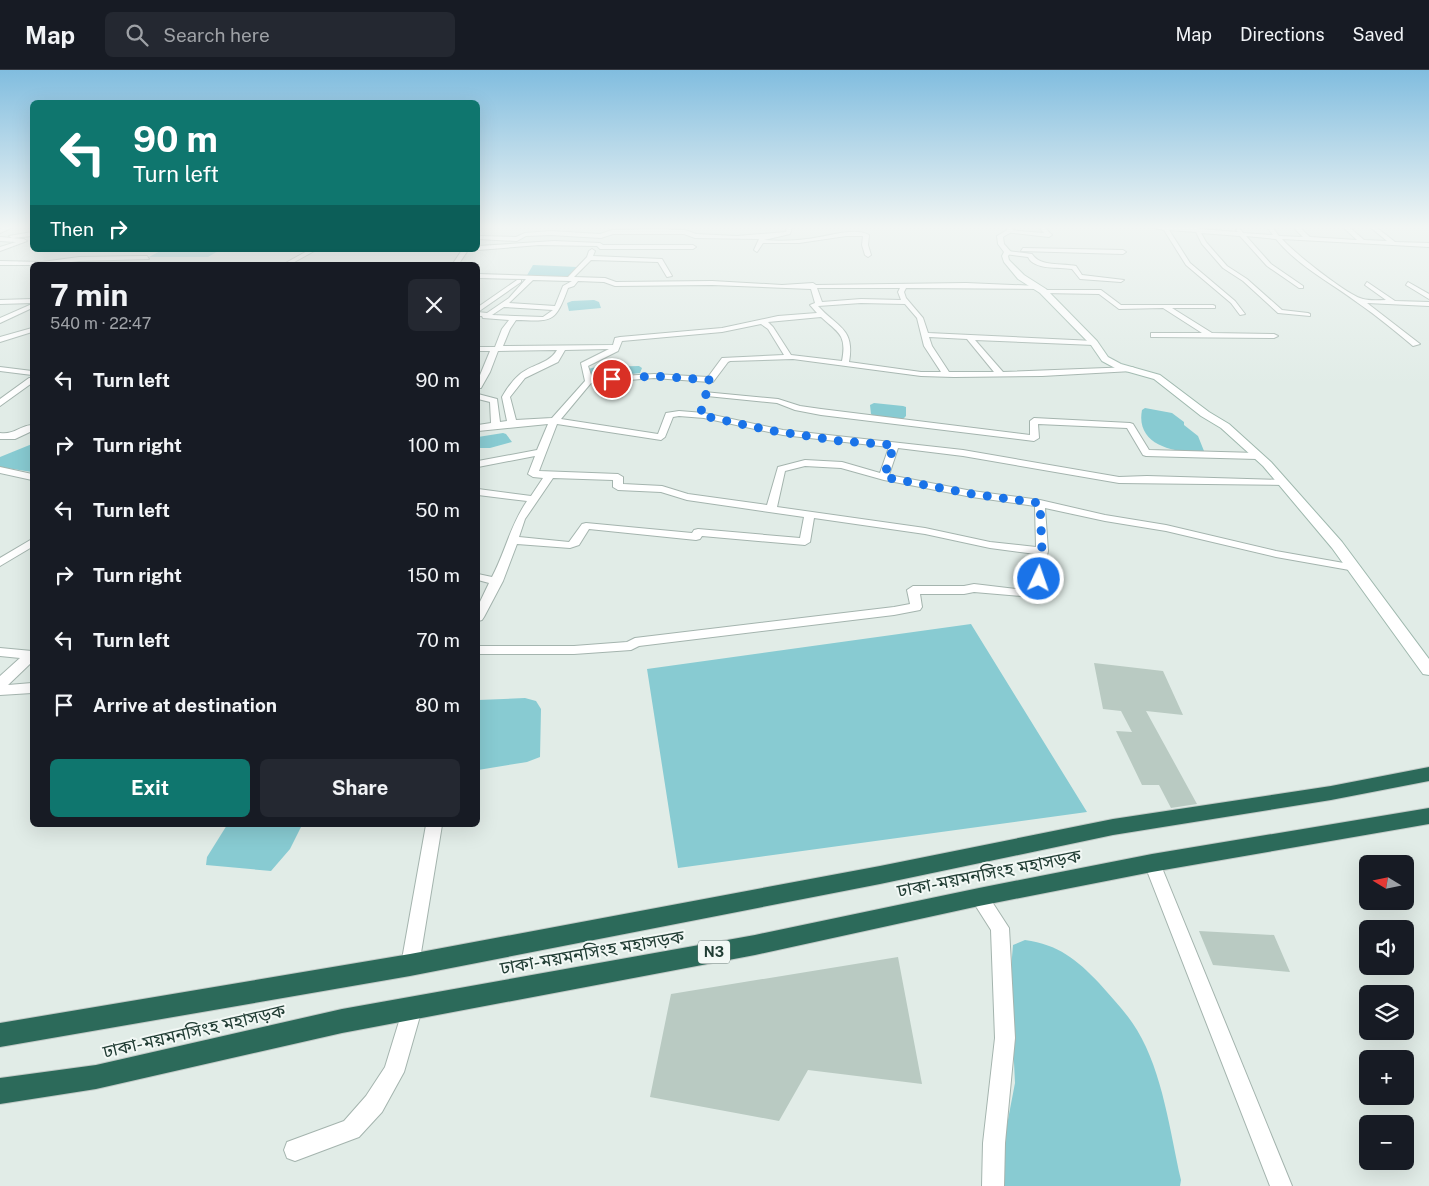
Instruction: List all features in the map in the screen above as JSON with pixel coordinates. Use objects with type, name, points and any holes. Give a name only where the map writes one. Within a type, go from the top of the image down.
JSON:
[{"type":"highway","name":"ঢাকা-ময়মনসিংহ মহাসড়ক","points":[[0,1035],[410,964],[880,876],[1095,830],[1331,793],[1429,774]]},
{"type":"highway","name":"ঢাকা-ময়মনসিংহ মহাসড়ক","points":[[0,1091],[96,1076],[263,1037],[755,945],[979,897],[1152,863],[1429,816]]},
{"type":"street","points":[[480,309],[521,279]]},
{"type":"street","points":[[530,279],[503,305],[485,318],[545,319],[557,308],[565,287],[572,285],[576,280],[568,279]]},
{"type":"street","points":[[570,279],[605,280],[613,284],[880,285],[903,287],[966,285],[1101,292],[1119,307],[1212,306]]},
{"type":"street","points":[[1027,279],[1042,290],[1094,343],[1105,359],[1118,366],[1157,377],[1205,414],[1225,426],[1257,456],[1283,483],[1355,568],[1429,670]]},
{"type":"street","points":[[1108,279],[1121,280]]},
{"type":"street","points":[[1206,279],[1233,302],[1242,314]]},
{"type":"street","points":[[1244,279],[1280,312],[1308,314]]},
{"type":"street","points":[[1294,279],[1301,287]]},
{"type":"street","points":[[1327,279],[1360,301],[1416,344]]},
{"type":"street","points":[[1367,284],[1393,302]]},
{"type":"street","points":[[1408,284],[1429,297]]},
{"type":"street","points":[[813,285],[819,304]]},
{"type":"street","points":[[903,287],[901,292],[920,318],[931,351],[946,374]]},
{"type":"street","points":[[0,302],[30,301]]},
{"type":"street","points":[[845,364],[848,344],[846,338],[813,305],[861,301],[907,302]]},
{"type":"street","points":[[1360,301],[1429,304]]},
{"type":"street","points":[[503,305],[557,308]]},
{"type":"street","points":[[1164,306],[1211,336]]},
{"type":"street","points":[[0,321],[30,307]]},
{"type":"street","points":[[0,315],[30,312]]},
{"type":"street","points":[[480,314],[488,315]]},
{"type":"street","points":[[590,381],[584,365],[606,355],[616,347],[620,338],[722,330],[778,318],[821,315]]},
{"type":"street","points":[[480,382],[514,318]]},
{"type":"street","points":[[763,322],[771,328],[788,356]]},
{"type":"street","points":[[1172,326],[1185,335]]},
{"type":"street","points":[[0,340],[30,331]]},
{"type":"street","points":[[1154,335],[1274,336]]},
{"type":"street","points":[[925,336],[1094,343]]},
{"type":"street","points":[[969,337],[1001,375]]},
{"type":"street","points":[[512,423],[507,405],[506,397],[508,393],[522,376],[555,360],[563,347]]},
{"type":"street","points":[[480,349],[616,347]]},
{"type":"street","points":[[704,404],[710,380],[726,360],[730,359],[788,356],[921,374],[1001,375],[1132,369]]},
{"type":"street","points":[[0,369],[30,373]]},
{"type":"street","points":[[710,380],[654,376],[590,381],[554,421],[533,474],[618,477],[618,487],[662,489],[686,497],[924,531],[990,545],[1042,551]]},
{"type":"street","points":[[0,403],[30,381]]},
{"type":"street","points":[[480,397],[494,401],[496,425]]},
{"type":"street","points":[[480,428],[512,423],[554,421],[622,433],[661,437],[669,415],[704,404],[778,401],[798,408],[821,412],[1034,438],[1034,421],[1130,426],[1146,453],[1257,456]]},
{"type":"street","points":[[704,404],[768,430],[840,441],[963,453],[1119,480],[1147,479],[1283,483]]},
{"type":"street","points":[[0,436],[12,437],[30,428]]},
{"type":"street","points":[[884,477],[894,445]]},
{"type":"street","points":[[480,464],[541,452]]},
{"type":"street","points":[[772,508],[781,468],[804,463],[842,465],[884,477],[972,494],[1040,503],[1105,518],[1166,528],[1276,554],[1355,568]]},
{"type":"street","points":[[0,470],[30,477]]},
{"type":"street","points":[[480,613],[497,581],[514,540],[520,519],[550,474]]},
{"type":"street","points":[[480,492],[534,499]]},
{"type":"street","points":[[480,650],[574,650],[632,646],[635,642],[894,611],[916,607],[913,590],[964,590],[974,588],[1040,595],[1039,564],[1042,551],[1040,503]]},
{"type":"street","points":[[514,540],[570,545],[575,543],[586,526],[696,537],[698,532],[805,542],[810,514]]},
{"type":"street","points":[[0,563],[30,543]]},
{"type":"street","points":[[480,577],[497,581]]},
{"type":"street","points":[[0,652],[30,655]]},
{"type":"street","points":[[0,684],[30,657]]},
{"type":"street","points":[[0,690],[30,688]]},
{"type":"street","points":[[410,964],[434,827]]},
{"type":"street","points":[[1152,863],[1281,1186]]},
{"type":"street","points":[[979,897],[1000,928],[1005,1038],[994,1143],[993,1186]]},
{"type":"street","points":[[295,1150],[351,1129],[374,1104],[394,1072],[412,1009]]},
{"type":"water","points":[[594,300],[599,302],[601,308],[569,311],[567,303]]},
{"type":"water","points":[[639,366],[642,368],[640,373],[592,379],[588,369],[596,367]]},
{"type":"water","points":[[874,403],[906,407],[906,416],[903,419],[874,416],[871,414],[870,405]]},
{"type":"water","points":[[1145,408],[1172,413],[1198,436],[1204,451],[1193,452],[1171,449],[1151,440],[1145,432],[1142,422],[1142,410]]},
{"type":"water","points":[[503,433],[512,442],[490,448],[480,448],[480,437]]},
{"type":"water","points":[[30,445],[30,472],[0,467],[0,457]]},
{"type":"water","points":[[971,624],[1087,812],[678,868],[647,669]]},
{"type":"water","points":[[525,698],[536,701],[541,709],[540,757],[527,762],[480,770],[480,700]]},
{"type":"water","points":[[226,827],[301,827],[290,849],[271,871],[206,865],[207,857]]},
{"type":"water","points":[[1025,940],[1057,949],[1083,967],[1124,1012],[1137,1030],[1146,1047],[1159,1084],[1181,1180],[1180,1186],[1002,1186],[1001,1156],[1015,1083],[1010,981],[1013,945]]},
{"type":"building","points":[[1094,663],[1163,671],[1183,715],[1146,711],[1197,804],[1171,808],[1159,785],[1142,785],[1116,731],[1132,732],[1121,711],[1103,709]]},
{"type":"building","points":[[1199,931],[1274,935],[1290,972],[1213,965]]},
{"type":"building","points":[[898,957],[922,1084],[808,1070],[779,1121],[650,1097],[671,994]]},
{"type":"route","points":[[612,379],[654,376],[710,380],[700,415],[742,426],[840,441],[894,445],[884,477],[972,494],[1040,503],[1042,551],[1039,564],[1039,579]]}]
